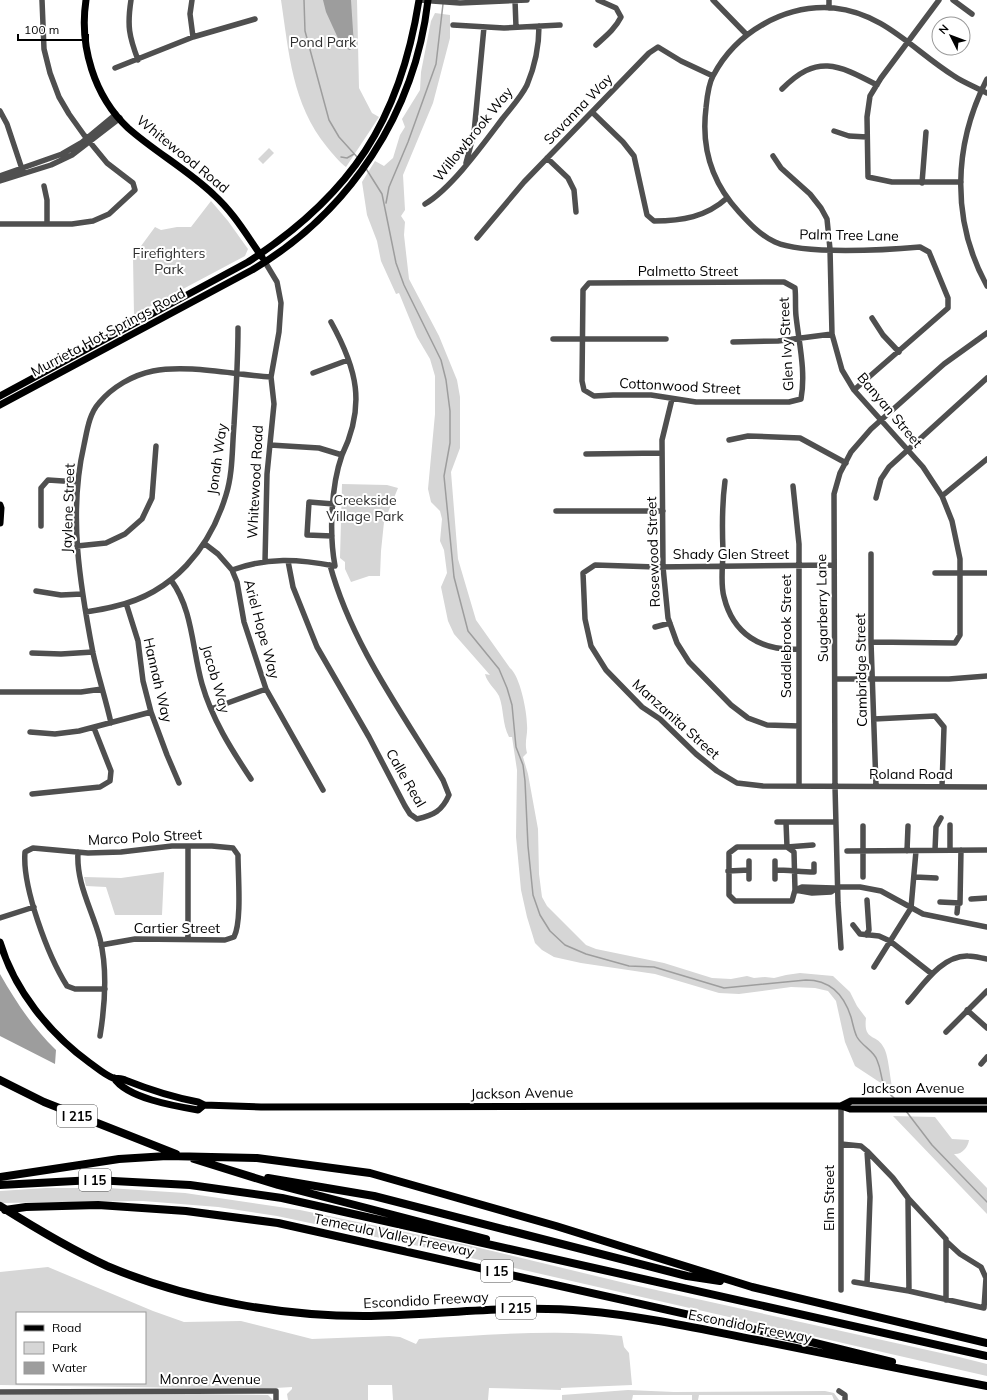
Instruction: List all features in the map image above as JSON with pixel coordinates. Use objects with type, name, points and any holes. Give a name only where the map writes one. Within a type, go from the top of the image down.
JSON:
[{"type":"highway","name":"I 215","points":[[0,1080],[44,1102],[149,1145],[241,1174]]},
{"type":"highway","points":[[0,1177],[118,1159],[167,1156],[257,1158],[318,1164],[370,1173],[549,1224],[752,1287],[987,1343]]},
{"type":"highway","points":[[241,1174],[455,1229],[554,1259]]},
{"type":"highway","points":[[241,1174],[298,1182],[374,1196],[686,1276],[752,1287]]},
{"type":"highway","name":"Temecula Valley Freeway","points":[[0,1185],[94,1180],[190,1185],[282,1198],[554,1259]]},
{"type":"highway","name":"Temecula Valley Freeway","points":[[0,1211],[26,1207],[98,1205],[186,1211],[278,1223],[810,1342],[987,1386]]},
{"type":"highway","name":"Escondido Freeway","points":[[0,1206],[51,1237],[89,1257],[131,1275],[200,1296],[275,1311],[331,1316],[528,1308],[612,1313],[672,1323],[987,1386]]},
{"type":"highway","name":"Escondido Freeway","points":[[554,1259],[987,1356]]},
{"type":"main road","name":"Whitewood Road","points":[[86,0],[85,17],[87,52],[97,82],[118,116],[143,140],[214,194],[226,207],[265,262]]},
{"type":"main road","name":"Murrieta Hot Springs Road","points":[[0,396],[187,296],[260,255],[284,238],[313,212],[353,169],[365,152],[387,114],[402,77],[409,53],[419,0]]},
{"type":"main road","name":"Murrieta Hot Springs Road","points":[[0,406],[37,384],[195,301],[265,262],[334,204],[358,176],[370,159],[390,126],[409,87],[423,35],[428,0]]},
{"type":"main road","points":[[37,384],[38,380],[42,376],[72,360],[75,356]]},
{"type":"main road","points":[[0,505],[0,523]]},
{"type":"main road","name":"Jackson Avenue","points":[[0,942],[11,969],[22,990],[50,1028],[78,1054],[114,1078],[119,1086],[130,1091],[158,1102],[198,1110],[204,1105]]},
{"type":"main road","name":"Jackson Avenue","points":[[114,1078],[124,1079],[146,1089],[180,1099],[198,1102],[204,1105],[223,1107],[841,1106],[850,1109],[987,1109]]},
{"type":"main road","points":[[130,1091],[138,1090],[172,1101],[180,1099]]},
{"type":"main road","name":"Jackson Avenue","points":[[841,1106],[851,1101],[987,1101]]},
{"type":"street","points":[[0,224],[83,223],[101,219],[126,200],[135,190],[133,183],[107,162],[88,140],[64,107],[50,73],[42,38],[42,0]]},
{"type":"street","points":[[131,0],[128,24],[131,40],[138,60]]},
{"type":"street","points":[[192,0],[190,14],[193,37]]},
{"type":"street","points":[[419,0],[460,3],[474,0],[527,0]]},
{"type":"street","points":[[596,45],[609,33],[621,17],[616,8],[598,0]]},
{"type":"street","points":[[713,0],[747,35]]},
{"type":"street","points":[[829,0],[829,8]]},
{"type":"street","points":[[939,0],[870,96],[867,117],[868,177],[892,182],[961,182]]},
{"type":"street","points":[[954,0],[972,14]]},
{"type":"street","points":[[515,1],[516,27]]},
{"type":"street","name":"Palm Tree Lane","points":[[899,352],[948,308],[948,298],[929,252],[920,247],[830,249],[796,248],[775,242],[753,227],[727,198],[710,168],[705,146],[704,123],[707,96],[713,76],[727,57],[747,35],[762,24],[783,14],[807,9],[829,8],[859,13],[880,21],[956,77],[984,91]]},
{"type":"street","points":[[115,68],[193,37],[255,18]]},
{"type":"street","points":[[453,25],[484,27],[560,25]]},
{"type":"street","name":"Willowbrook Way","points":[[425,204],[437,197],[482,146],[526,87],[535,62],[539,39],[538,26]]},
{"type":"street","points":[[465,165],[474,133],[484,27]]},
{"type":"street","name":"Savanna Way","points":[[478,238],[496,214],[547,158],[649,53],[658,47],[687,64],[713,76]]},
{"type":"street","points":[[782,88],[795,75],[810,67],[830,66],[848,70],[877,85]]},
{"type":"street","points":[[987,79],[984,91],[965,138],[961,182],[961,198],[969,243],[977,268],[987,286]]},
{"type":"street","points":[[0,111],[7,124],[22,171]]},
{"type":"street","points":[[592,112],[623,142],[634,156],[647,215],[654,221],[687,219],[705,214],[727,198]]},
{"type":"street","points":[[0,182],[62,154],[88,140],[118,116]]},
{"type":"street","points":[[834,131],[849,136],[867,137]]},
{"type":"street","points":[[922,183],[926,132]]},
{"type":"street","name":"Banyan Street","points":[[773,156],[781,168],[810,194],[822,208],[827,219],[830,249],[832,334],[842,370],[854,390],[923,467],[942,496],[952,521],[960,559],[960,635],[955,643],[872,642]]},
{"type":"street","points":[[547,158],[568,178],[574,190],[576,212]]},
{"type":"street","points":[[0,176],[22,171]]},
{"type":"street","points":[[44,186],[47,200],[46,223]]},
{"type":"street","name":"Whitewood Road","points":[[264,562],[264,531],[274,404],[271,377],[279,332],[281,295],[277,282],[265,262]]},
{"type":"street","name":"Palmetto Street","points":[[583,340],[584,290],[589,283],[784,282],[795,288]]},
{"type":"street","name":"Glen Ivy Street","points":[[795,288],[803,390],[801,399]]},
{"type":"street","points":[[854,390],[899,352],[883,335],[872,318]]},
{"type":"street","points":[[232,570],[254,562],[307,561],[332,565],[332,536],[336,472],[351,436],[356,408],[356,386],[342,343],[331,322]]},
{"type":"street","name":"Jonah Way","points":[[86,612],[126,603],[146,596],[171,580],[200,552],[205,544],[226,494],[232,458],[238,375],[238,328]]},
{"type":"street","name":"Sugarberry Lane","points":[[841,948],[836,888],[834,494],[851,452],[871,430],[944,364],[987,333]]},
{"type":"street","points":[[733,342],[799,338],[832,334]]},
{"type":"street","points":[[553,340],[666,340]]},
{"type":"street","name":"Cottonwood Street","points":[[583,340],[582,381],[584,390],[594,396],[613,394],[651,395],[702,402],[789,402],[801,399]]},
{"type":"street","points":[[313,373],[348,360]]},
{"type":"street","name":"Jaylene Street","points":[[111,723],[93,652],[82,594],[77,546],[78,482],[88,423],[98,403],[113,390],[131,378],[153,371],[182,369],[271,377]]},
{"type":"street","points":[[876,498],[881,479],[889,468],[987,378]]},
{"type":"street","name":"Rosewood Street","points":[[672,399],[662,440],[663,567],[664,587],[670,623],[677,643],[690,662],[731,705],[748,718],[766,725],[799,726]]},
{"type":"street","points":[[729,440],[748,436],[800,438],[846,463]]},
{"type":"street","points":[[270,445],[319,448],[342,455]]},
{"type":"street","points":[[77,546],[106,543],[125,534],[142,519],[152,498],[156,446]]},
{"type":"street","points":[[586,454],[662,453]]},
{"type":"street","points":[[942,496],[987,459]]},
{"type":"street","points":[[41,526],[41,488],[48,480],[78,482]]},
{"type":"street","points":[[725,481],[722,504],[723,595],[732,618],[748,636],[766,646],[785,649],[798,649]]},
{"type":"street","name":"Saddlebrook Street","points":[[794,486],[799,544],[799,786]]},
{"type":"street","points":[[332,536],[307,535],[309,502],[334,504]]},
{"type":"street","points":[[556,511],[663,511]]},
{"type":"street","name":"Ariel Hope Way","points":[[205,544],[218,554],[232,570],[237,582],[246,629],[266,689],[323,790]]},
{"type":"street","name":"Cambridge Street","points":[[871,554],[876,786]]},
{"type":"street","name":"Calle Real","points":[[288,561],[293,587],[317,647],[369,737],[405,806],[410,814],[417,819],[432,815],[445,805],[449,795],[443,780],[369,659],[350,623],[340,597],[332,565]]},
{"type":"street","name":"Shady Glen Street","points":[[583,573],[594,565],[663,567],[834,566]]},
{"type":"street","name":"Manzanita Street","points":[[583,573],[585,619],[591,646],[606,670],[642,706],[660,719],[696,754],[717,771],[737,783],[763,786],[835,786]]},
{"type":"street","points":[[935,573],[987,573]]},
{"type":"street","name":"Jacob Way","points":[[171,580],[180,593],[186,608],[202,684],[211,709],[220,730],[251,779]]},
{"type":"street","points":[[36,591],[61,595],[82,594]]},
{"type":"street","name":"Hannah Way","points":[[126,603],[138,641],[144,681],[151,712],[166,755],[179,783]]},
{"type":"street","points":[[655,627],[670,623]]},
{"type":"street","points":[[32,653],[61,654],[93,652]]},
{"type":"street","points":[[835,679],[949,679],[987,676]]},
{"type":"street","points":[[0,692],[81,692],[102,689]]},
{"type":"street","points":[[211,709],[266,689]]},
{"type":"street","points":[[30,732],[55,734],[94,728],[151,712]]},
{"type":"street","points":[[874,719],[935,716],[944,728],[942,786]]},
{"type":"street","points":[[32,794],[100,787],[110,781],[111,771],[94,728]]},
{"type":"street","name":"Roland Road","points":[[835,786],[987,787]]},
{"type":"street","points":[[935,850],[936,827],[941,818]]},
{"type":"street","points":[[777,822],[836,822]]},
{"type":"street","points":[[786,822],[786,847]]},
{"type":"street","points":[[950,825],[950,850]]},
{"type":"street","points":[[863,826],[863,877]]},
{"type":"street","points":[[907,851],[908,826]]},
{"type":"street","points":[[786,847],[794,852],[795,890],[792,901],[735,901],[729,895],[729,853],[737,847],[786,847],[813,845]]},
{"type":"street","name":"Marco Polo Street","points":[[105,989],[75,989],[67,986],[59,974],[48,949],[27,885],[24,863],[25,852],[33,848],[78,852],[121,852],[172,846],[233,848]]},
{"type":"street","points":[[188,846],[188,939]]},
{"type":"street","name":"Cartier Street","points":[[101,945],[135,939],[225,940],[234,938],[237,931],[238,855],[233,848]]},
{"type":"street","points":[[957,913],[958,903],[960,903],[961,850]]},
{"type":"street","points":[[847,851],[987,850]]},
{"type":"street","points":[[874,967],[889,940],[911,908],[915,877],[916,851]]},
{"type":"street","points":[[78,852],[77,872],[101,945],[105,968],[104,1011],[100,1036]]},
{"type":"street","points":[[749,861],[749,878]]},
{"type":"street","points":[[775,861],[775,879]]},
{"type":"street","points":[[776,870],[814,872],[814,864]]},
{"type":"street","points":[[728,871],[748,870]]},
{"type":"street","points":[[915,877],[936,878]]},
{"type":"street","points":[[795,890],[802,887],[860,887],[882,891],[923,914],[987,926]]},
{"type":"street","points":[[971,899],[987,898]]},
{"type":"street","points":[[866,935],[869,930],[867,900]]},
{"type":"street","points":[[940,902],[958,903]]},
{"type":"street","points":[[0,918],[34,907]]},
{"type":"street","points":[[853,925],[860,934],[879,936],[889,940],[932,974]]},
{"type":"street","points":[[908,1002],[932,974],[947,961],[954,958],[968,956],[987,960]]},
{"type":"street","points":[[946,1032],[987,991]]},
{"type":"street","points":[[967,1010],[987,1028]]},
{"type":"street","points":[[981,1064],[987,1057]]},
{"type":"street","name":"Elm Street","points":[[841,1106],[841,1290]]},
{"type":"street","points":[[841,1144],[860,1146],[867,1151],[893,1178],[908,1198],[947,1242],[960,1254],[981,1267],[986,1278],[984,1308],[909,1291],[854,1282]]},
{"type":"street","points":[[867,1151],[870,1197],[867,1284]]},
{"type":"street","points":[[908,1198],[909,1291]]},
{"type":"street","points":[[946,1300],[947,1242]]},
{"type":"street","name":"Monroe Avenue","points":[[0,1392],[276,1391],[276,1400]]},
{"type":"street","points":[[839,1391],[844,1395],[844,1400]]},
{"type":"green space","name":"Pond Park","points":[[281,0],[357,0],[359,88],[372,113],[379,117],[346,167],[338,160],[315,131],[299,96],[290,58]]},
{"type":"green space","points":[[435,13],[450,15],[450,38],[433,103],[403,175],[405,210],[401,216],[405,222],[404,235],[409,279],[439,336],[457,380],[460,397],[460,448],[451,472],[458,559],[476,620],[514,672],[520,686],[524,703],[527,719],[527,753],[523,757],[528,774],[538,829],[539,874],[542,897],[547,906],[586,945],[596,949],[664,963],[712,978],[731,979],[747,976],[754,978],[774,978],[800,973],[833,976],[850,992],[857,1006],[866,1018],[867,1031],[881,1043],[884,1048],[893,1091],[855,1066],[845,1042],[836,1001],[828,991],[815,988],[791,987],[739,994],[719,993],[655,974],[581,963],[554,957],[542,950],[535,943],[521,890],[516,837],[517,770],[512,737],[509,737],[507,732],[499,696],[487,680],[485,674],[490,675],[454,634],[448,621],[441,587],[447,573],[444,550],[440,541],[442,519],[440,511],[431,502],[428,489],[435,414],[435,376],[430,359],[417,337],[399,293],[396,294],[381,261],[377,241],[367,215],[362,182],[375,161],[384,166],[393,158],[400,135],[405,127],[402,119],[420,90],[421,72],[431,21]]},
{"type":"green space","points":[[269,148],[274,153],[263,164],[258,159]]},
{"type":"green space","name":"Firefighters Park","points":[[211,201],[228,221],[248,249],[245,256],[134,315],[133,257],[155,227],[161,230],[177,227],[191,227]]},
{"type":"green space","name":"Creekside Village Park","points":[[342,484],[387,485],[398,488],[384,522],[380,576],[369,576],[351,582],[345,569],[345,562],[340,558]]},
{"type":"green space","points":[[164,872],[162,915],[115,915],[106,887],[86,886],[84,877],[121,878]]},
{"type":"green space","points":[[893,1116],[935,1117],[952,1139],[969,1140],[964,1150],[954,1154],[987,1188],[987,1214]]},
{"type":"green space","points":[[46,1188],[108,1188],[185,1193],[300,1210],[463,1244],[629,1284],[959,1357],[987,1364],[987,1376],[423,1247],[277,1216],[218,1207],[143,1201],[0,1203],[0,1191]]},
{"type":"green space","points":[[48,1267],[153,1311],[184,1322],[241,1321],[312,1339],[389,1336],[400,1337],[416,1344],[419,1339],[495,1334],[572,1333],[622,1336],[624,1347],[629,1353],[632,1385],[561,1388],[561,1390],[489,1388],[488,1400],[393,1400],[392,1385],[368,1385],[368,1400],[288,1400],[287,1394],[292,1387],[259,1389],[0,1385],[0,1272]]},
{"type":"green space","points":[[628,1390],[674,1392],[825,1391],[834,1393],[839,1400],[834,1400],[832,1395],[699,1395],[698,1400],[692,1400],[692,1395],[633,1395],[632,1400],[562,1400],[562,1395]]},
{"type":"green space","points":[[128,1393],[268,1395],[273,1400],[0,1400],[0,1395]]},
{"type":"water","points":[[323,0],[351,0],[354,46],[350,50],[342,47],[326,12]]},
{"type":"water","points":[[0,974],[25,1014],[56,1050],[55,1064],[0,1036]]},
{"type":"waterway","points":[[304,0],[305,31],[329,120],[339,137],[358,158]]},
{"type":"waterway","points":[[386,203],[389,187],[408,142],[436,64],[443,4]]},
{"type":"waterway","points":[[341,157],[347,158],[354,154]]},
{"type":"waterway","points":[[365,167],[382,194],[396,263],[404,285],[441,360],[446,380],[450,411],[450,443],[444,476],[454,577],[468,631],[499,669],[512,705],[516,747],[523,765],[525,781],[528,846],[533,895],[540,915],[550,931],[565,945],[586,954],[629,966],[654,967],[724,988],[806,980],[815,981],[829,986],[835,990],[844,1002],[851,1017],[857,1037],[875,1057],[879,1066],[883,1084],[894,1098]]},
{"type":"waterway","points":[[906,1111],[932,1145],[987,1202]]}]
